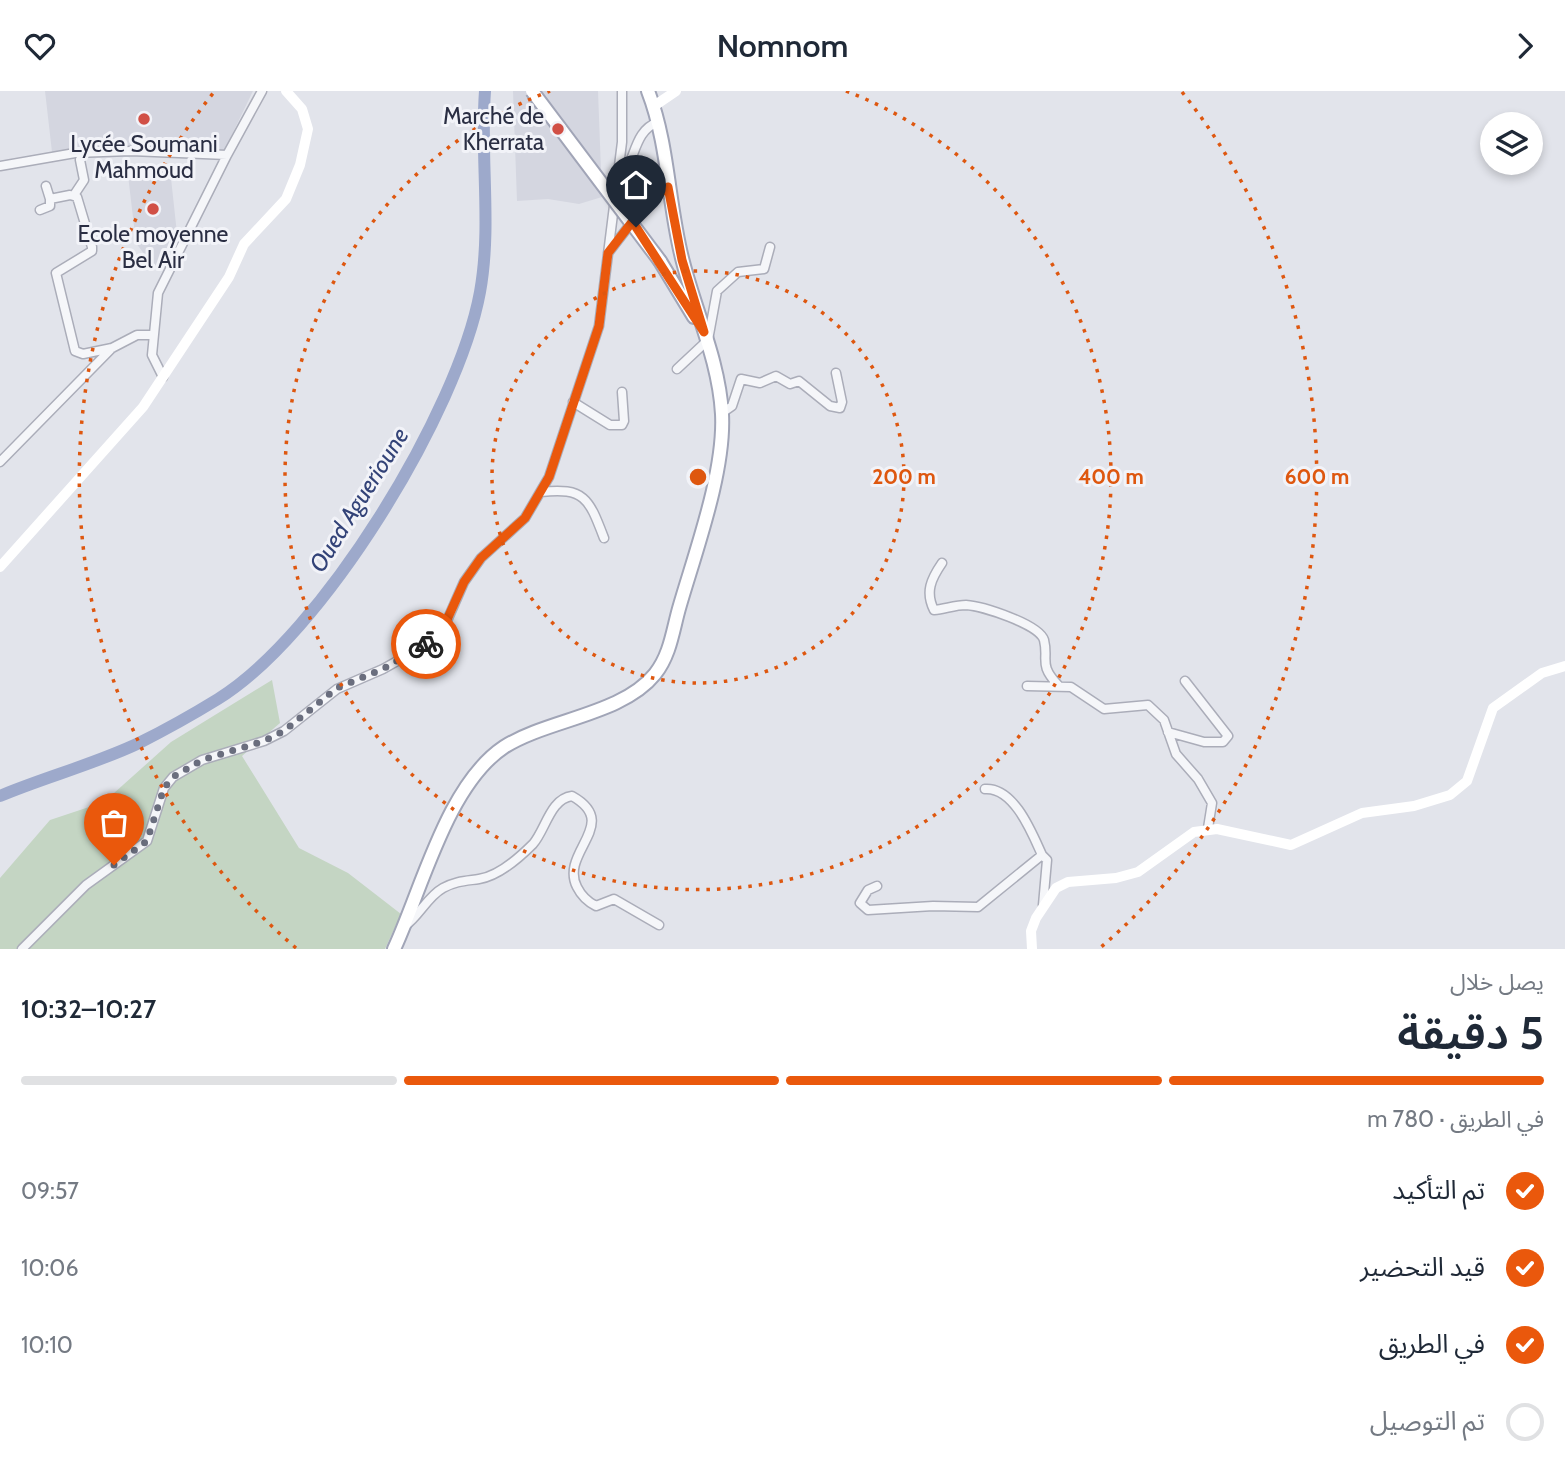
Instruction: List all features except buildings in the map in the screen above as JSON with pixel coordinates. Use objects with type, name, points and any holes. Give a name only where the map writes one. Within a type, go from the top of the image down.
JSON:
[{"type":"main road","points":[[532,91],[660,261],[706,336]]},
{"type":"main road","points":[[394,949],[464,792],[492,757],[520,739],[626,696],[646,683],[660,667],[671,640],[716,472],[722,413],[718,372],[682,260],[651,91]]},
{"type":"street","points":[[163,377],[152,355],[158,293],[262,91]]},
{"type":"street","points":[[0,567],[120,436],[163,377],[229,277],[244,244],[286,199],[293,185],[308,129],[302,109],[286,91]]},
{"type":"street","points":[[22,949],[86,885],[147,841],[164,788],[173,777],[202,760],[264,741],[284,731],[337,688],[401,660],[438,634],[450,615],[464,582],[481,558],[512,533],[541,492],[549,477],[599,326],[622,142],[622,91]]},
{"type":"street","points":[[654,106],[676,91]]},
{"type":"street","points":[[617,181],[628,170],[643,132],[658,122]]},
{"type":"street","points":[[0,166],[75,153],[131,151],[227,155]]},
{"type":"street","points":[[50,199],[74,195],[84,180],[80,160]]},
{"type":"street","points":[[40,210],[50,206],[46,186]]},
{"type":"street","points":[[608,253],[646,204],[668,187]]},
{"type":"street","points":[[74,195],[92,251],[55,273],[77,354],[111,348],[137,335],[152,335]]},
{"type":"street","points":[[677,369],[706,336],[717,291],[738,272],[764,269],[770,247]]},
{"type":"street","points":[[0,462],[111,348]]},
{"type":"street","points":[[722,413],[732,406],[741,379],[760,383],[776,376],[790,384],[799,381],[830,406],[840,408],[842,402],[836,373]]},
{"type":"street","points":[[573,402],[610,425],[622,425],[622,392]]},
{"type":"street","points":[[541,492],[572,490],[583,495],[604,538]]},
{"type":"street","points":[[942,563],[932,577],[929,590],[934,610],[959,605],[986,607],[1033,629],[1045,643],[1044,665],[1058,685]]},
{"type":"street","points":[[1032,949],[1031,931],[1043,905],[1056,888],[1068,882],[1116,878],[1138,873],[1194,832],[1208,828],[1291,845],[1362,813],[1414,806],[1450,795],[1467,781],[1493,708],[1542,673],[1565,666]]},
{"type":"street","points":[[1168,732],[1204,741],[1223,742],[1228,736],[1185,681]]},
{"type":"street","points":[[1027,686],[1072,687],[1104,709],[1148,705],[1164,720],[1177,754],[1198,779],[1212,803],[1208,828]]},
{"type":"street","points":[[985,789],[1000,792],[1016,808],[1047,860],[1043,905]]},
{"type":"street","points":[[405,926],[419,916],[440,890],[458,880],[481,879],[514,861],[534,842],[557,802],[572,796],[581,801],[592,818],[593,826],[572,865],[578,889],[596,906],[614,899],[659,925]]},
{"type":"street","points":[[877,885],[863,896],[860,903],[868,911],[933,906],[978,907],[1042,855]]},
{"type":"shaded area","name":"Lycée Soumani Mahmoud","points":[[45,91],[253,91],[224,151],[149,147],[52,152]]},
{"type":"shaded area","name":"Marché de Kherrata","points":[[513,91],[598,91],[602,197],[579,204],[548,199],[517,201]]},
{"type":"shaded area","name":"Ecole moyenne Bel Air","points":[[170,169],[179,252],[172,263],[153,266],[136,243],[128,175]]},
{"type":"green space","points":[[272,680],[280,723],[242,756],[299,848],[348,873],[401,914],[385,949],[0,949],[0,878],[50,820],[104,802],[171,742]]},
{"type":"waterway","name":"Oued Aguerioune","points":[[0,796],[122,751],[169,728],[218,699],[258,668],[300,625],[341,574],[380,517],[415,457],[467,341],[480,292],[485,242],[485,91]]},
{"type":"way so far","points":[[114,865],[129,857],[147,841],[158,802],[173,777],[202,760],[242,750],[284,731],[337,688],[383,669],[426,644]]},
{"type":"place","name":"Lycée Soumani Mahmoud","points":[[144,119]]},
{"type":"place","name":"Marché de Kherrata","points":[[558,129]]},
{"type":"place","name":"Ecole moyenne Bel Air","points":[[153,209]]},
{"type":"route","points":[[426,644],[438,634],[446,622],[464,582],[481,558],[512,533],[525,518],[549,477],[599,326],[608,253],[646,204],[668,187],[682,260],[704,332],[636,227]]}]
